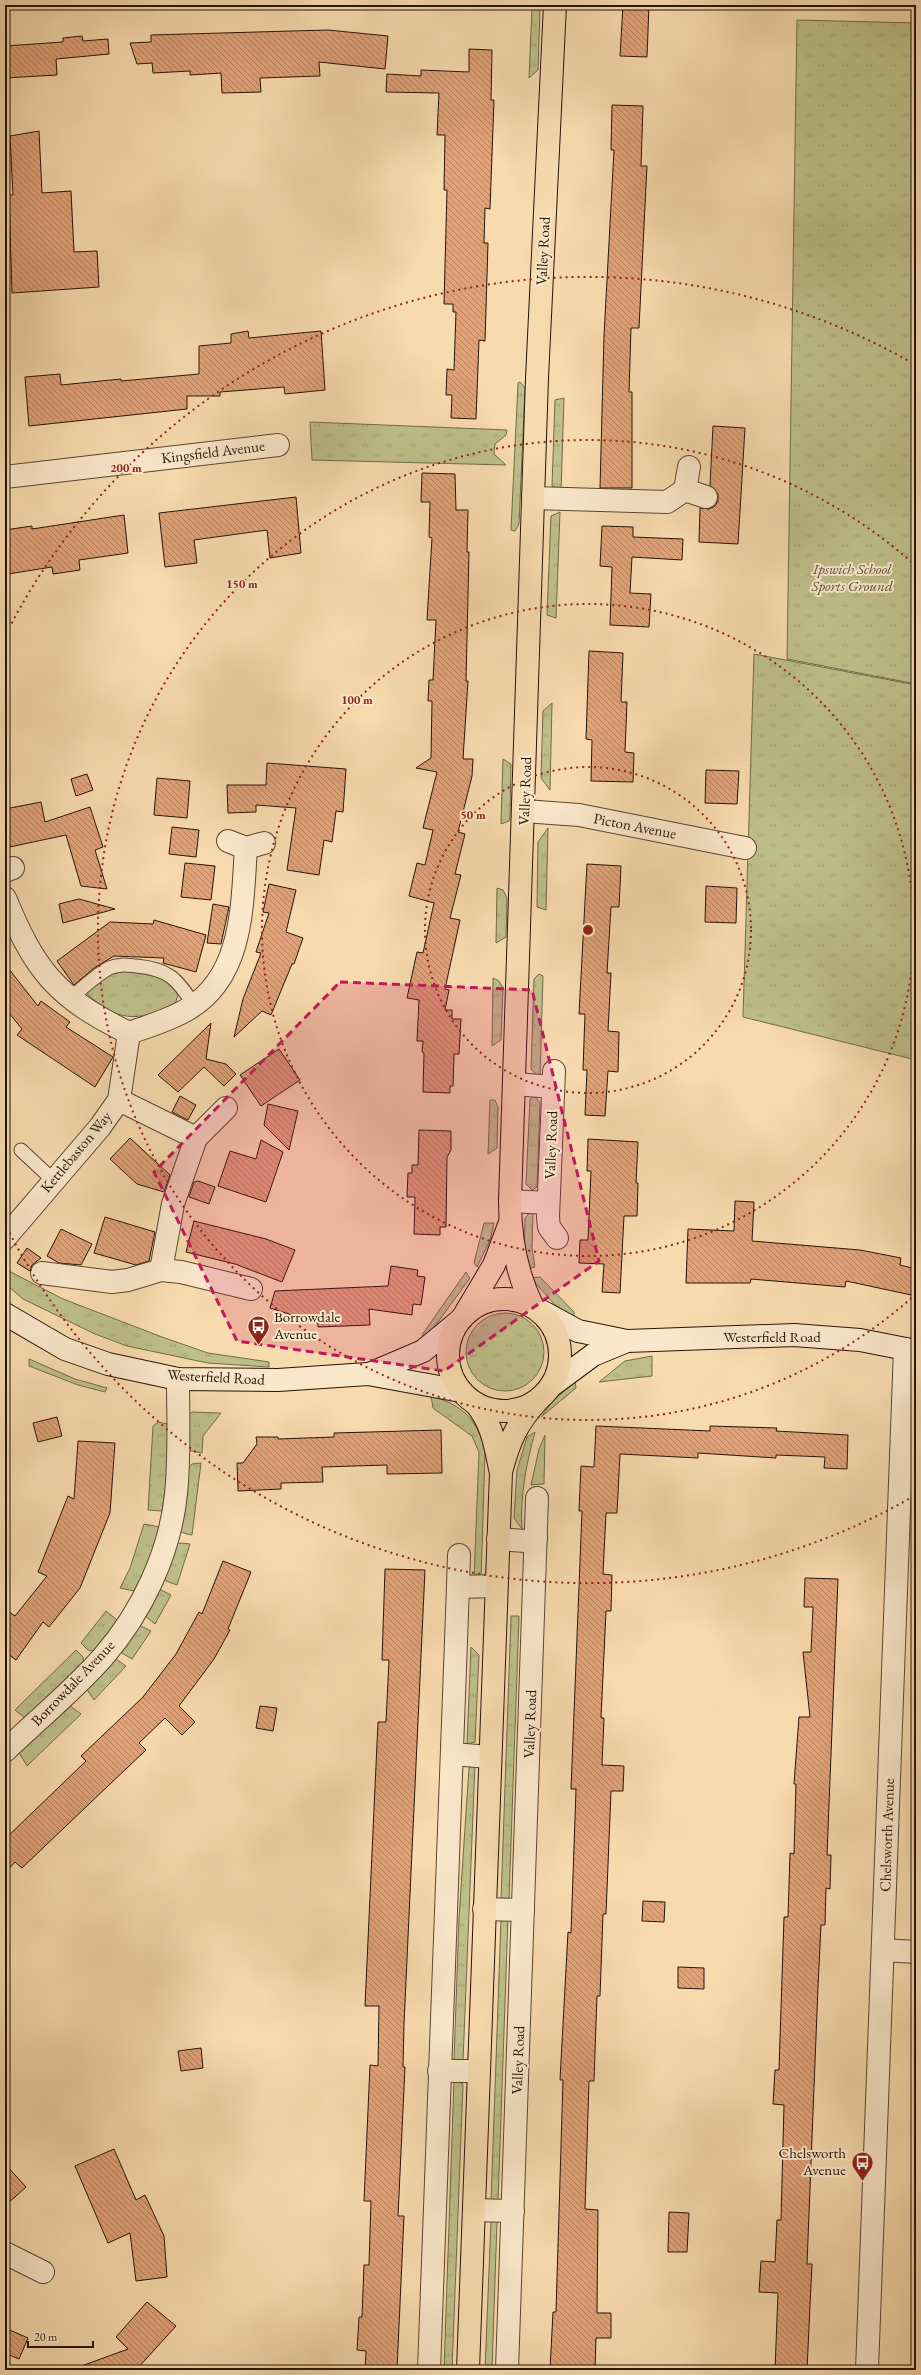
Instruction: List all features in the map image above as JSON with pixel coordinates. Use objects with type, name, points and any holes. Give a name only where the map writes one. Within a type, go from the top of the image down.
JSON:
[{"type":"main road","name":"Valley Road","points":[[536,1308],[518,1273],[510,1222],[510,1201],[524,811],[533,498],[555,5]]},
{"type":"main road","name":"Valley Road","points":[[462,1318],[494,1265],[510,1222]]},
{"type":"main road","points":[[468,2370],[501,1472],[492,1430],[486,1416],[468,1397],[452,1375],[448,1358],[450,1339],[462,1318],[481,1303],[498,1298],[515,1299],[536,1308],[552,1324],[561,1355],[558,1371],[544,1393],[523,1417],[514,1431],[501,1472]]},
{"type":"main road","points":[[468,1397],[503,1411],[521,1408],[544,1393]]},
{"type":"street","name":"Kingsfield Avenue","points":[[5,477],[278,445]]},
{"type":"street","points":[[533,498],[667,502],[696,494],[689,467]]},
{"type":"street","name":"Picton Avenue","points":[[524,811],[579,814],[745,848]]},
{"type":"street","points":[[5,898],[30,951],[42,969],[70,999],[102,1020],[129,1033],[160,1022],[194,1005],[211,989],[231,958],[240,920],[246,844]]},
{"type":"street","name":"Kettlebaston Way","points":[[5,1238],[53,1180],[100,1127],[119,1100],[129,1033]]},
{"type":"street","name":"Valley Road","points":[[515,1084],[553,1079],[548,1203],[549,1227],[557,1238]]},
{"type":"street","points":[[119,1100],[196,1138]]},
{"type":"street","points":[[161,1270],[173,1204],[196,1138],[226,1108]]},
{"type":"street","points":[[510,1201],[548,1203]]},
{"type":"street","points":[[42,1273],[112,1282],[128,1280],[161,1270],[181,1272],[251,1289]]},
{"type":"street","name":"Westerfield Road","points":[[536,1308],[578,1331],[627,1340],[794,1335],[834,1337],[910,1350]]},
{"type":"street","name":"Westerfield Road","points":[[5,1314],[65,1349],[108,1364],[178,1379],[278,1380],[368,1374],[468,1397]]},
{"type":"street","name":"Westerfield Road","points":[[368,1374],[423,1351],[462,1318]]},
{"type":"street","name":"Westerfield Road","points":[[544,1393],[594,1356],[627,1340]]},
{"type":"street","name":"Chelsworth Avenue","points":[[867,2370],[883,1950],[910,1350]]},
{"type":"street","name":"Borrowdale Avenue","points":[[5,1751],[102,1657],[121,1633],[153,1578],[163,1553],[176,1494],[178,1379]]},
{"type":"street","name":"Valley Road","points":[[507,2370],[537,1498]]},
{"type":"street","points":[[498,1540],[525,1541],[536,1538]]},
{"type":"street","points":[[429,2370],[459,1555]]},
{"type":"street","points":[[458,1587],[496,1586]]},
{"type":"street","points":[[452,1754],[490,1757]]},
{"type":"street","points":[[484,1908],[523,1910]]},
{"type":"street","points":[[883,1950],[916,1952]]},
{"type":"street","points":[[439,2071],[479,2072]]},
{"type":"street","points":[[474,2210],[512,2211]]},
{"type":"street","points":[[5,2253],[43,2272]]},
{"type":"lane","points":[[70,999],[101,973],[121,964],[150,967],[164,971],[174,977],[194,1005]]},
{"type":"lane","points":[[21,1150],[53,1180]]},
{"type":"highlighted area","points":[[340,982],[532,990],[599,1261],[444,1371],[237,1341],[154,1172]]},
{"type":"green space","points":[[532,8],[540,8],[538,70],[529,78]]},
{"type":"green space","name":"Ipswich School Sports Ground","points":[[797,20],[916,23],[916,684],[787,659]]},
{"type":"green space","points":[[520,382],[525,388],[519,524],[515,531],[511,530],[518,383]]},
{"type":"green space","points":[[564,398],[561,492],[552,486],[555,400]]},
{"type":"green space","points":[[310,422],[507,430],[506,435],[495,444],[494,454],[506,465],[312,460]]},
{"type":"green space","points":[[560,512],[556,618],[547,615],[551,516]]},
{"type":"green space","points":[[754,654],[916,685],[916,1060],[743,1017]]},
{"type":"green space","points":[[552,703],[550,790],[541,778],[543,711]]},
{"type":"green space","points":[[503,759],[511,764],[510,816],[509,821],[501,824]]},
{"type":"green space","points":[[548,828],[546,910],[537,907],[538,842]]},
{"type":"green space","points":[[497,888],[503,890],[507,898],[506,937],[496,943]]},
{"type":"green space","points":[[140,969],[170,980],[178,994],[175,1005],[162,1011],[138,1016],[128,1016],[108,1010],[86,993],[109,973]]},
{"type":"green space","points":[[539,974],[543,976],[540,1079],[531,1069],[534,979]]},
{"type":"green space","points":[[493,978],[499,981],[503,988],[501,1040],[492,1046]]},
{"type":"green space","points":[[534,1095],[540,1103],[537,1187],[532,1190],[526,1184],[530,1099]]},
{"type":"green space","points":[[490,1100],[495,1100],[498,1107],[497,1148],[488,1154]]},
{"type":"green space","points":[[530,1212],[533,1212],[532,1248],[535,1267],[529,1269],[524,1260],[525,1218]]},
{"type":"green space","points":[[484,1223],[494,1223],[490,1240],[477,1267],[474,1263]]},
{"type":"green space","points":[[5,1269],[63,1299],[162,1337],[208,1353],[269,1362],[269,1367],[208,1363],[127,1346],[95,1334],[23,1299],[9,1287]]},
{"type":"green space","points":[[466,1272],[470,1278],[427,1337],[422,1335]]},
{"type":"green space","points":[[540,1277],[574,1312],[574,1317],[555,1305],[531,1278]]},
{"type":"green space","points":[[497,1313],[513,1313],[527,1319],[538,1330],[544,1344],[544,1360],[538,1374],[527,1385],[513,1391],[497,1391],[483,1385],[472,1374],[466,1360],[466,1344],[472,1330],[483,1319]]},
{"type":"green space","points":[[652,1356],[652,1376],[599,1382],[625,1361]]},
{"type":"green space","points":[[29,1359],[75,1379],[107,1388],[105,1392],[78,1385],[29,1366]]},
{"type":"green space","points":[[575,1381],[576,1388],[541,1417],[552,1402]]},
{"type":"green space","points":[[431,1396],[452,1404],[467,1415],[478,1431],[485,1452],[481,1580],[474,1579],[479,1452],[472,1436],[433,1408]]},
{"type":"green space","points":[[192,1412],[221,1413],[203,1436],[202,1453],[187,1450],[189,1415]]},
{"type":"green space","points":[[159,1422],[167,1424],[169,1465],[162,1511],[148,1510],[153,1426]]},
{"type":"green space","points":[[535,1432],[524,1480],[522,1529],[514,1518],[517,1470],[527,1437]]},
{"type":"green space","points":[[545,1435],[544,1484],[531,1485],[539,1449]]},
{"type":"green space","points":[[201,1463],[192,1535],[177,1529],[186,1471],[192,1464]]},
{"type":"green space","points":[[144,1524],[160,1527],[148,1566],[134,1591],[120,1588],[130,1568]]},
{"type":"green space","points":[[176,1544],[190,1544],[177,1585],[166,1581],[163,1574]]},
{"type":"green space","points":[[159,1589],[171,1595],[155,1624],[144,1615]]},
{"type":"green space","points":[[106,1611],[117,1620],[116,1626],[96,1652],[88,1650],[81,1643]]},
{"type":"green space","points":[[511,1616],[519,1616],[509,1900],[501,1900]]},
{"type":"green space","points":[[139,1625],[151,1631],[132,1659],[122,1653],[121,1648]]},
{"type":"green space","points":[[471,1647],[479,1655],[475,1742],[467,1744]]},
{"type":"green space","points":[[76,1650],[83,1657],[84,1663],[29,1717],[24,1717],[15,1710]]},
{"type":"green space","points":[[116,1659],[126,1666],[94,1700],[86,1688],[111,1661]]},
{"type":"green space","points":[[66,1703],[81,1714],[27,1766],[18,1751]]},
{"type":"green space","points":[[475,1764],[463,2061],[454,2061],[459,1918],[469,1768]]},
{"type":"green space","points":[[508,1917],[498,2202],[491,2202],[501,1920]]},
{"type":"green space","points":[[458,2080],[463,2084],[452,2370],[444,2370],[454,2081]]},
{"type":"green space","points":[[491,2221],[497,2221],[492,2370],[485,2370]]},
{"type":"building","points":[[623,5],[649,5],[647,57],[620,56]]},
{"type":"building","points":[[328,30],[388,36],[385,69],[319,62],[320,76],[260,78],[261,92],[222,93],[221,73],[190,75],[190,71],[153,73],[152,63],[137,64],[130,43],[151,42],[151,35]]},
{"type":"building","points":[[82,36],[83,41],[108,39],[109,54],[56,59],[57,75],[5,78],[5,46],[63,42],[63,38]]},
{"type":"building","points":[[469,49],[492,50],[491,100],[494,100],[490,209],[485,208],[484,243],[488,243],[485,341],[479,340],[476,419],[451,418],[452,395],[446,395],[447,369],[454,370],[456,312],[453,312],[453,304],[444,304],[447,190],[444,190],[445,135],[437,135],[439,93],[386,92],[387,74],[421,76],[421,70],[469,72]]},
{"type":"building","points":[[612,105],[643,106],[641,166],[647,166],[639,328],[631,328],[629,392],[632,392],[632,488],[600,488],[604,336],[614,150],[611,150]]},
{"type":"building","points":[[39,131],[42,193],[71,191],[74,252],[97,251],[99,287],[12,293],[9,195],[13,195],[10,136]]},
{"type":"building","points":[[248,331],[249,338],[321,331],[325,390],[285,394],[284,387],[220,392],[220,396],[187,396],[187,409],[29,426],[25,377],[60,374],[61,385],[121,379],[121,381],[199,374],[199,346],[231,343],[231,334]]},
{"type":"building","points":[[713,426],[745,428],[738,544],[699,542],[700,508],[709,509],[715,506],[718,501],[718,494],[710,485]]},
{"type":"building","points":[[422,473],[455,474],[456,510],[468,510],[467,552],[469,552],[466,681],[468,681],[463,759],[473,759],[472,776],[458,832],[465,834],[455,874],[461,875],[450,918],[460,920],[445,989],[449,990],[445,1010],[452,1010],[452,1019],[461,1019],[459,1054],[454,1054],[453,1086],[450,1086],[450,1093],[423,1092],[423,1041],[417,1041],[419,1000],[407,998],[417,952],[423,953],[434,903],[409,896],[417,863],[425,865],[433,830],[423,828],[437,772],[416,768],[431,758],[432,701],[428,701],[429,680],[433,680],[436,620],[427,620],[432,538],[429,537],[430,502],[421,502]]},
{"type":"building","points":[[296,497],[301,553],[270,558],[267,530],[194,540],[197,563],[165,567],[159,513]]},
{"type":"building","points":[[124,515],[128,553],[79,560],[80,570],[53,574],[52,567],[8,574],[5,530],[32,526],[32,529]]},
{"type":"building","points":[[602,526],[633,527],[633,537],[683,539],[682,560],[632,557],[630,593],[651,594],[649,627],[610,625],[612,567],[600,566]]},
{"type":"building","points":[[589,651],[623,653],[621,702],[627,702],[625,752],[634,753],[633,782],[591,781],[592,740],[586,739]]},
{"type":"building","points":[[267,763],[346,769],[343,812],[336,811],[332,842],[324,840],[319,875],[287,870],[296,808],[256,805],[256,812],[228,813],[227,785],[266,785]]},
{"type":"building","points":[[706,770],[739,771],[737,804],[705,803]]},
{"type":"building","points":[[87,774],[93,790],[76,796],[71,779]]},
{"type":"building","points":[[157,778],[190,781],[187,818],[154,815]]},
{"type":"building","points":[[41,802],[45,822],[90,807],[103,847],[95,850],[107,889],[81,886],[66,835],[5,848],[5,809]]},
{"type":"building","points":[[172,827],[199,830],[196,857],[169,854]]},
{"type":"building","points":[[185,863],[215,866],[211,900],[181,897]]},
{"type":"building","points":[[587,864],[621,866],[619,907],[611,907],[607,973],[611,973],[608,1031],[619,1032],[618,1072],[608,1071],[605,1116],[585,1115],[587,1070],[583,1070],[585,1014],[579,1014]]},
{"type":"building","points":[[269,884],[296,890],[286,932],[303,938],[294,964],[292,964],[271,1015],[262,1011],[234,1037],[243,999],[261,953],[256,952],[269,913],[263,912]]},
{"type":"building","points":[[706,886],[737,888],[736,923],[705,922]]},
{"type":"building","points":[[79,899],[115,909],[63,923],[59,904]]},
{"type":"building","points":[[213,904],[229,907],[221,944],[207,943]]},
{"type":"building","points":[[154,920],[206,935],[196,972],[163,963],[164,958],[114,956],[94,968],[74,985],[57,961],[110,922],[153,924]]},
{"type":"building","points":[[5,964],[38,1006],[41,1001],[70,1022],[66,1027],[113,1057],[95,1087],[17,1035],[22,1029],[5,1008]]},
{"type":"building","points":[[211,1023],[206,1059],[226,1064],[236,1074],[224,1086],[204,1067],[178,1092],[158,1075]]},
{"type":"building","points":[[279,1049],[300,1080],[261,1106],[240,1075]]},
{"type":"building","points":[[180,1096],[196,1105],[188,1120],[172,1112]]},
{"type":"building","points":[[268,1104],[298,1111],[289,1150],[264,1125]]},
{"type":"building","points":[[419,1130],[451,1131],[451,1150],[447,1157],[446,1227],[440,1227],[440,1235],[414,1234],[415,1197],[407,1197],[408,1173],[412,1173],[412,1165],[418,1165]]},
{"type":"building","points":[[130,1138],[170,1175],[164,1192],[137,1184],[110,1159]]},
{"type":"building","points":[[588,1139],[638,1142],[636,1183],[638,1183],[637,1216],[624,1216],[620,1293],[602,1292],[604,1264],[579,1263],[580,1240],[588,1240],[591,1171],[587,1171]]},
{"type":"building","points":[[261,1140],[283,1152],[266,1202],[218,1186],[230,1151],[256,1159]]},
{"type":"building","points":[[198,1181],[215,1187],[209,1204],[189,1197],[194,1182]]},
{"type":"building","points":[[735,1201],[754,1202],[752,1241],[860,1250],[901,1258],[900,1265],[916,1269],[916,1296],[846,1281],[845,1287],[751,1279],[750,1283],[686,1283],[688,1229],[734,1231]]},
{"type":"building","points":[[105,1217],[155,1232],[149,1261],[136,1265],[94,1253]]},
{"type":"building","points":[[194,1221],[266,1239],[295,1250],[282,1282],[235,1264],[186,1252]]},
{"type":"building","points":[[61,1229],[92,1244],[81,1265],[59,1263],[47,1256]]},
{"type":"building","points":[[27,1248],[41,1258],[32,1265],[30,1271],[17,1263]]},
{"type":"building","points":[[391,1266],[418,1270],[417,1276],[425,1277],[421,1305],[413,1304],[412,1315],[369,1309],[370,1325],[318,1327],[318,1323],[270,1308],[275,1291],[388,1286]]},
{"type":"building","points":[[57,1417],[62,1436],[38,1442],[33,1423]]},
{"type":"building","points":[[596,1426],[710,1431],[710,1426],[777,1428],[776,1431],[848,1435],[847,1469],[824,1468],[825,1457],[776,1455],[776,1458],[698,1453],[698,1458],[620,1454],[617,1513],[606,1513],[603,1574],[612,1575],[611,1611],[606,1611],[601,1718],[604,1718],[602,1765],[624,1766],[623,1791],[611,1791],[606,1914],[603,1914],[600,1996],[597,1996],[594,2081],[589,2081],[585,2209],[598,2210],[597,2313],[611,2313],[611,2338],[596,2338],[595,2370],[550,2370],[553,2312],[556,2312],[563,2080],[560,2080],[568,1932],[571,1933],[576,1789],[571,1789],[582,1511],[579,1511],[581,1466],[594,1467]]},
{"type":"building","points":[[441,1430],[442,1473],[387,1474],[387,1465],[322,1467],[323,1482],[281,1483],[281,1489],[238,1491],[237,1463],[243,1463],[257,1444],[256,1437],[278,1437],[278,1439],[334,1437],[334,1433]]},
{"type":"building","points":[[78,1441],[115,1443],[110,1513],[80,1588],[49,1627],[43,1622],[16,1660],[5,1652],[5,1609],[15,1616],[47,1576],[38,1572],[68,1496],[74,1499]]},
{"type":"building","points":[[223,1561],[251,1572],[228,1629],[230,1630],[214,1659],[179,1706],[195,1722],[182,1735],[165,1718],[139,1743],[146,1750],[22,1868],[15,1862],[5,1873],[5,1839],[86,1761],[81,1756],[143,1697],[176,1654],[199,1612],[202,1614]]},
{"type":"building","points":[[385,1569],[425,1570],[404,2024],[403,2067],[405,2067],[398,2216],[404,2216],[397,2370],[365,2370],[366,2351],[357,2350],[359,2317],[362,2317],[364,2265],[369,2265],[371,2201],[364,2201],[370,2065],[378,2066],[379,2006],[365,2006],[378,1722],[386,1722],[389,1660],[382,1660]]},
{"type":"building","points":[[805,1578],[838,1579],[827,1855],[831,1855],[830,1889],[826,1888],[825,1925],[821,1925],[818,1987],[807,2264],[812,2264],[807,2370],[775,2370],[778,2293],[759,2292],[761,2261],[775,2262],[777,2220],[781,2220],[784,2105],[773,2104],[775,2070],[779,2070],[784,1917],[788,1917],[790,1853],[794,1854],[796,1784],[794,1784],[799,1717],[810,1717],[803,1652],[811,1652],[813,1607],[804,1607]]},
{"type":"building","points":[[260,1706],[277,1708],[273,1731],[256,1728]]},
{"type":"building","points":[[643,1901],[665,1902],[664,1922],[642,1921]]},
{"type":"building","points":[[678,1967],[704,1968],[704,1989],[678,1988]]},
{"type":"building","points":[[201,2048],[203,2068],[181,2071],[178,2051]]},
{"type":"building","points":[[114,2149],[136,2200],[145,2195],[164,2236],[167,2277],[136,2281],[130,2233],[108,2243],[75,2166]]},
{"type":"building","points":[[5,2164],[26,2187],[5,2206]]},
{"type":"building","points":[[669,2212],[689,2213],[687,2252],[668,2252]]},
{"type":"building","points":[[147,2302],[176,2326],[136,2370],[76,2370],[76,2368],[128,2349],[116,2337]]},
{"type":"building","points":[[5,2328],[28,2338],[19,2359],[5,2353]]},
{"type":"place","name":"Borrowdale Avenue","points":[[259,1346]]},
{"type":"place","name":"Chelsworth Avenue","points":[[862,2182]]}]
